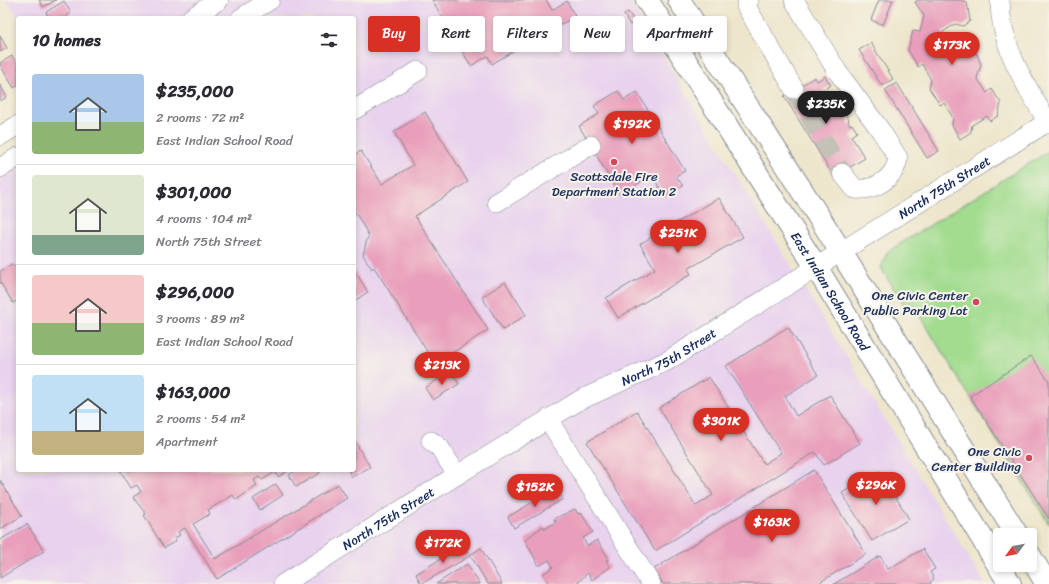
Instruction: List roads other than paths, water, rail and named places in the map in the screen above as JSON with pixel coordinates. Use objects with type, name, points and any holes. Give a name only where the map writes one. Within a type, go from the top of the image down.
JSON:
[{"type":"main road","name":"East Indian School Road","points":[[647,0],[816,268],[1010,584]]},
{"type":"main road","points":[[681,1],[841,252],[1013,528]]},
{"type":"main road","points":[[1037,568],[1047,584]]},
{"type":"street","points":[[193,16],[219,0]]},
{"type":"street","points":[[244,16],[270,0]]},
{"type":"street","points":[[794,0],[837,71],[898,158],[897,165],[880,185],[872,188],[864,190],[855,189],[842,173]]},
{"type":"street","points":[[1000,0],[1006,40],[1012,57],[1049,122]]},
{"type":"street","points":[[746,2],[794,89]]},
{"type":"street","points":[[356,109],[418,71]]},
{"type":"street","name":"North 75th Street","points":[[283,584],[548,419],[598,391],[667,361],[1049,122]]},
{"type":"street","points":[[0,136],[16,126]]},
{"type":"street","points":[[496,202],[591,145]]},
{"type":"street","points":[[0,168],[16,158]]},
{"type":"street","points":[[548,419],[651,584]]},
{"type":"street","points":[[431,441],[440,448],[457,475]]},
{"type":"tunnel","points":[[794,89],[842,173]]},
{"type":"place","name":"Scottsdale Fire Department Station 2","points":[[614,162]]},
{"type":"place","name":"One Civic Center Public Parking Lot","points":[[976,302]]},
{"type":"place","name":"One Civic Center Building","points":[[1029,458]]}]
